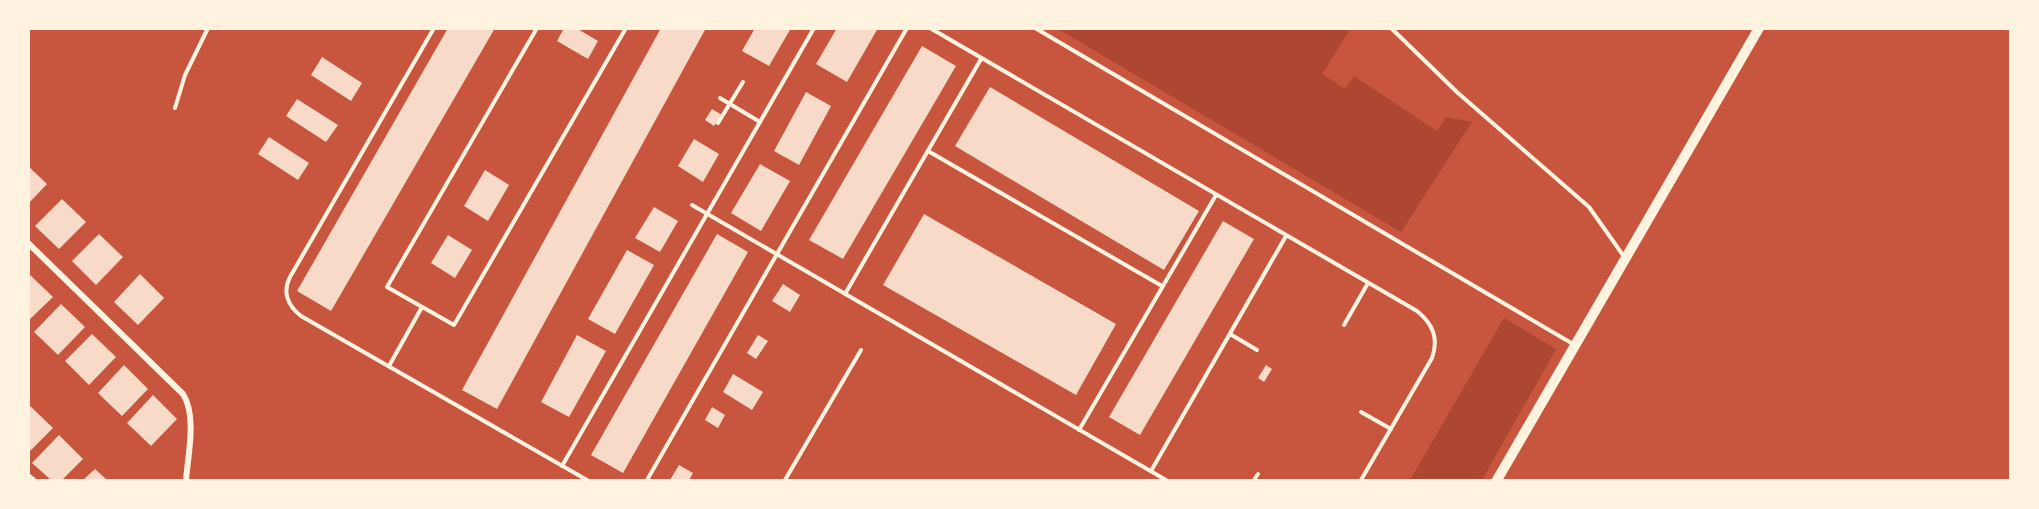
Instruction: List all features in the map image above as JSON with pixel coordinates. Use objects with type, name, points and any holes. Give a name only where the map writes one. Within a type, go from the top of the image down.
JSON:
[{"type":"main road","points":[[1497,480],[1759,28]]},
{"type":"street","points":[[28,243],[183,394],[191,414],[186,480]]},
{"type":"street","points":[[28,476],[33,480]]},
{"type":"lane","points":[[175,108],[185,75],[208,28]]},
{"type":"lane","points":[[434,28],[290,277],[286,287],[289,303],[297,312],[587,480]]},
{"type":"lane","points":[[537,28],[387,287],[454,325],[626,28]]},
{"type":"lane","points":[[562,466],[814,28]]},
{"type":"lane","points":[[647,480],[907,28]]},
{"type":"lane","points":[[930,28],[1422,315],[1436,337],[1432,358],[1361,480]]},
{"type":"lane","points":[[1035,28],[1576,346]]},
{"type":"lane","points":[[1391,28],[1458,93],[1589,207],[1625,259]]},
{"type":"lane","points":[[845,294],[981,58]]},
{"type":"lane","points":[[718,123],[743,82]]},
{"type":"lane","points":[[720,98],[760,122]]},
{"type":"lane","points":[[928,151],[1162,286]]},
{"type":"lane","points":[[1079,430],[1216,195]]},
{"type":"lane","points":[[692,205],[1166,480]]},
{"type":"lane","points":[[1151,471],[1286,236]]},
{"type":"lane","points":[[1344,325],[1368,283]]},
{"type":"lane","points":[[389,366],[422,307]]},
{"type":"lane","points":[[1230,334],[1257,350]]},
{"type":"lane","points":[[785,480],[861,350]]},
{"type":"lane","points":[[1361,412],[1391,429]]},
{"type":"lane","points":[[1254,480],[1258,474]]},
{"type":"shaded area","points":[[1058,29],[1346,29],[1349,31],[1322,74],[1345,89],[1354,76],[1437,131],[1446,117],[1472,122],[1401,232]]},
{"type":"shaded area","points":[[1504,318],[1556,349],[1482,480],[1410,480]]},
{"type":"building","points":[[448,28],[495,28],[331,311],[297,291]]},
{"type":"building","points":[[564,28],[576,28],[598,41],[588,59],[557,41]]},
{"type":"building","points":[[661,28],[706,28],[497,409],[462,390]]},
{"type":"building","points":[[755,28],[791,28],[769,66],[742,51]]},
{"type":"building","points":[[837,28],[878,28],[847,82],[816,64]]},
{"type":"building","points":[[922,46],[956,66],[843,259],[809,240]]},
{"type":"building","points":[[322,57],[362,83],[351,101],[311,75]]},
{"type":"building","points":[[990,87],[1199,211],[1164,270],[955,146]]},
{"type":"building","points":[[806,92],[831,106],[799,165],[774,151]]},
{"type":"building","points":[[297,99],[338,125],[326,142],[286,116]]},
{"type":"building","points":[[712,109],[722,115],[714,126],[705,120]]},
{"type":"building","points":[[269,137],[309,163],[298,180],[258,154]]},
{"type":"building","points":[[694,139],[719,154],[703,182],[678,166]]},
{"type":"building","points":[[760,164],[790,181],[761,231],[731,213]]},
{"type":"building","points":[[28,166],[47,184],[28,204]]},
{"type":"building","points":[[485,170],[509,185],[488,221],[464,206]]},
{"type":"building","points":[[62,199],[86,222],[59,249],[35,226]]},
{"type":"building","points":[[654,207],[678,221],[660,252],[635,238]]},
{"type":"building","points":[[924,214],[1116,324],[1076,395],[883,285]]},
{"type":"building","points":[[1223,221],[1254,239],[1140,435],[1109,417]]},
{"type":"building","points":[[99,234],[123,257],[96,285],[72,261]]},
{"type":"building","points":[[717,234],[748,252],[623,473],[591,455]]},
{"type":"building","points":[[448,235],[472,250],[455,278],[431,263]]},
{"type":"building","points":[[627,250],[654,265],[615,334],[588,319]]},
{"type":"building","points":[[28,273],[53,297],[28,321]]},
{"type":"building","points":[[140,274],[164,298],[138,325],[114,302]]},
{"type":"building","points":[[783,284],[800,295],[790,312],[772,301]]},
{"type":"building","points":[[61,304],[85,327],[58,355],[34,332]]},
{"type":"building","points":[[92,334],[116,357],[89,385],[65,361]]},
{"type":"building","points":[[577,335],[606,351],[569,417],[541,402]]},
{"type":"building","points":[[758,335],[768,341],[756,359],[747,353]]},
{"type":"building","points":[[124,365],[148,389],[122,416],[98,393]]},
{"type":"building","points":[[1266,365],[1272,369],[1264,382],[1258,378]]},
{"type":"building","points":[[733,374],[763,392],[752,410],[723,392]]},
{"type":"building","points":[[153,395],[177,419],[151,446],[127,423]]},
{"type":"building","points":[[28,404],[53,428],[28,453]]},
{"type":"building","points":[[712,407],[725,415],[718,428],[705,420]]},
{"type":"building","points":[[59,435],[83,459],[62,480],[51,480],[32,463]]},
{"type":"building","points":[[679,465],[693,473],[689,480],[670,480]]},
{"type":"building","points":[[95,469],[107,480],[83,480]]}]
